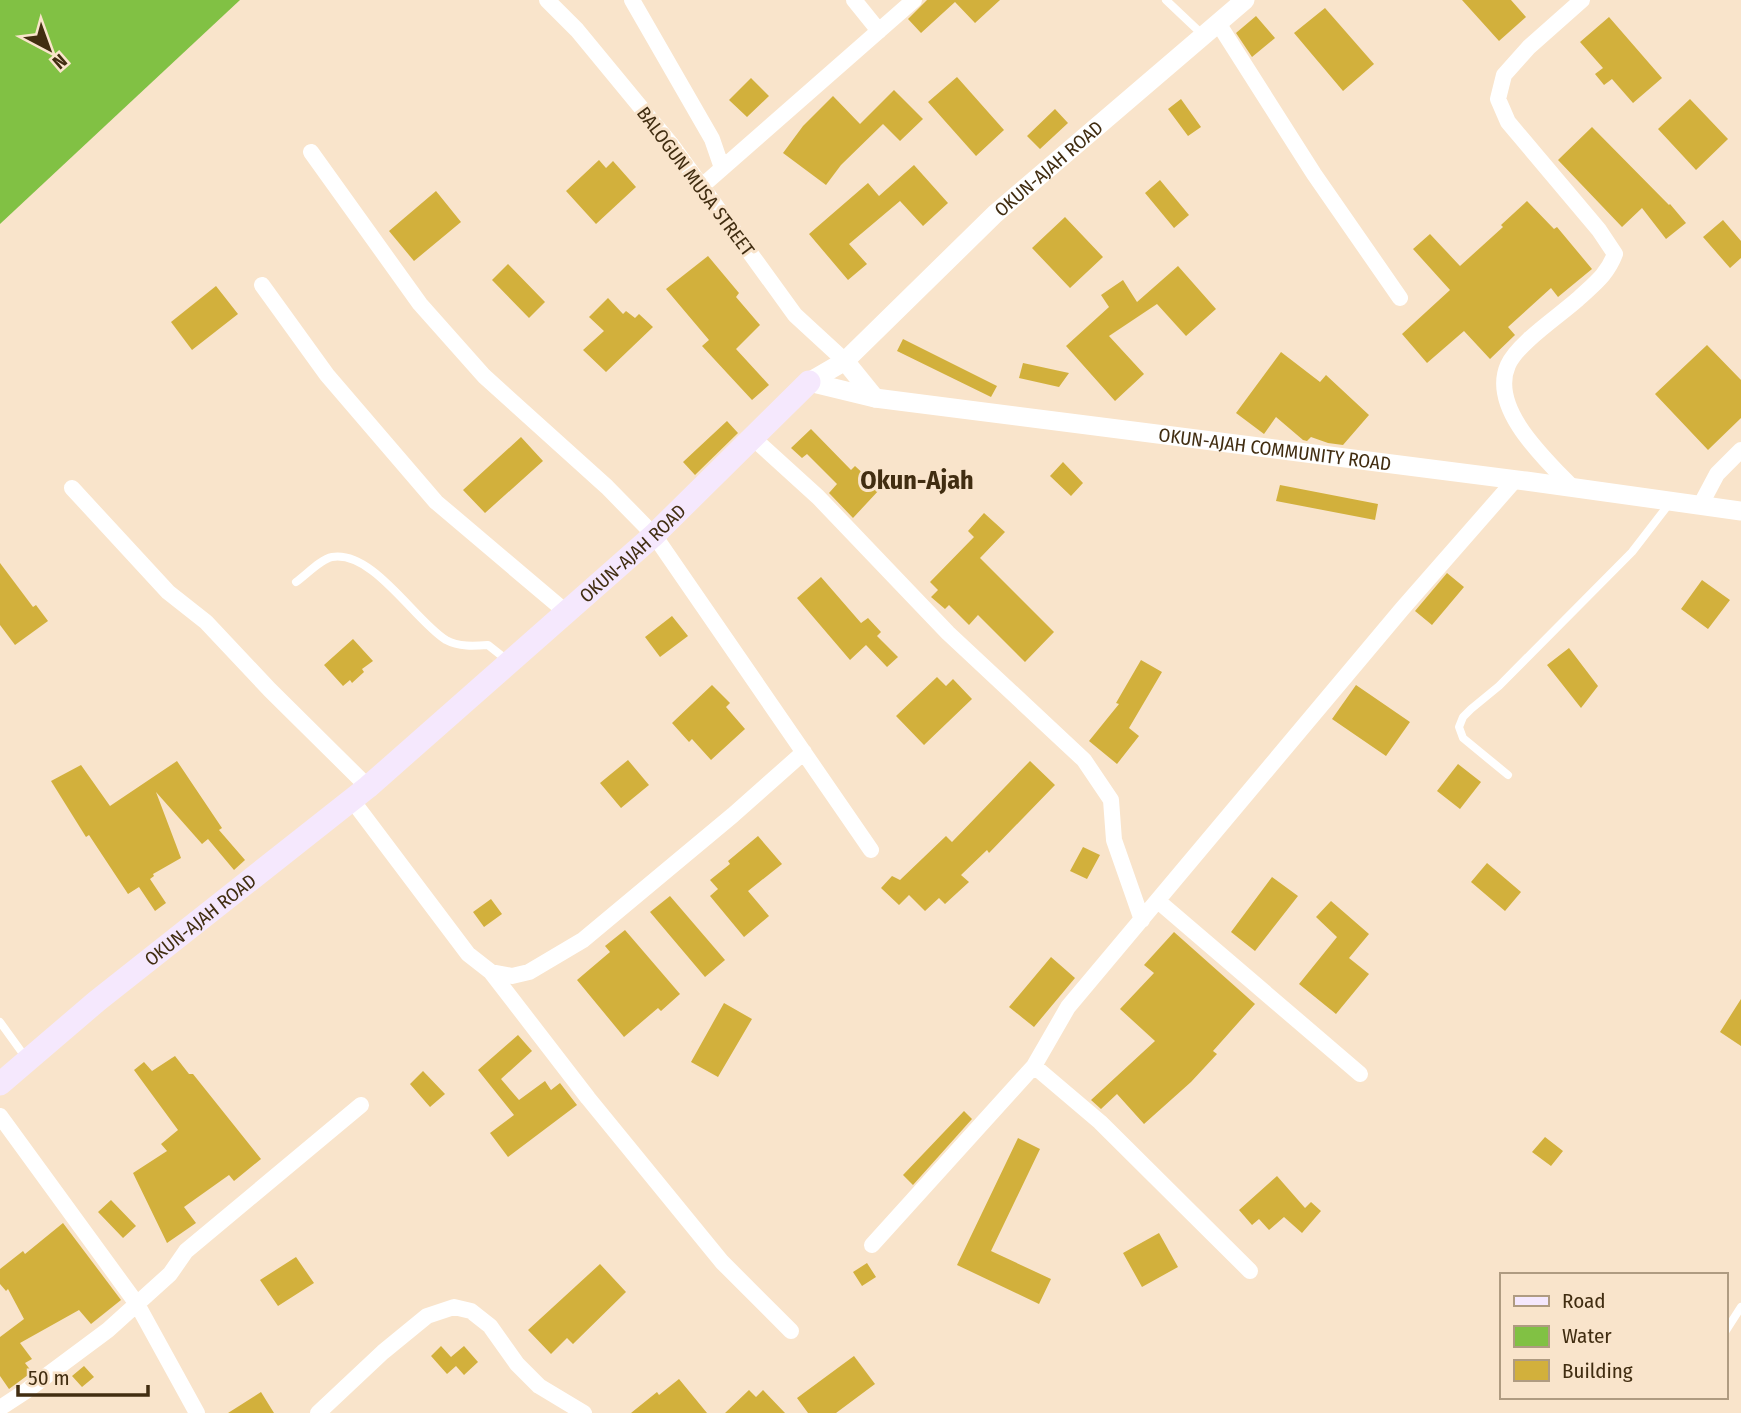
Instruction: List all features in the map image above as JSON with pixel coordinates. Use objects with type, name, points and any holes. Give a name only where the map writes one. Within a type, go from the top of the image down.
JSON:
[{"type":"main road","name":"OKUN-AJAH ROAD","points":[[0,1084],[97,1001],[360,793],[654,535],[809,382]]},
{"type":"street","name":"BALOGUN MUSA STREET","points":[[547,0],[577,30],[671,144],[795,314],[845,361]]},
{"type":"street","points":[[632,0],[712,138],[722,168]]},
{"type":"street","points":[[855,0],[878,31]]},
{"type":"street","points":[[702,186],[914,0]]},
{"type":"street","name":"OKUN-AJAH ROAD","points":[[809,382],[845,361],[995,214],[1245,0]]},
{"type":"street","points":[[1572,487],[1525,436],[1510,408],[1503,385],[1508,364],[1527,342],[1608,271],[1615,254],[1599,230],[1508,122],[1498,99],[1504,75],[1529,47],[1582,0]]},
{"type":"street","points":[[1211,29],[1400,298]]},
{"type":"street","points":[[311,152],[420,304],[484,376],[607,487],[654,535],[871,850]]},
{"type":"street","points":[[262,285],[327,375],[436,502],[566,612]]},
{"type":"street","points":[[845,361],[875,398]]},
{"type":"street","name":"OKUN-AJAH COMMUNITY ROAD","points":[[809,382],[875,398],[1741,511]]},
{"type":"street","points":[[752,437],[818,497],[948,634],[1084,760],[1111,800],[1114,840],[1142,920]]},
{"type":"street","points":[[1700,506],[1717,474],[1741,450]]},
{"type":"street","points":[[872,1245],[1034,1066],[1068,1007],[1402,609],[1515,480]]},
{"type":"street","points":[[72,488],[168,592],[206,622],[360,793],[468,954],[491,972],[588,1098],[722,1262],[791,1331]]},
{"type":"street","points":[[491,972],[512,976],[529,972],[583,940],[804,752]]},
{"type":"street","points":[[1158,901],[1360,1074]]},
{"type":"street","points":[[1034,1066],[1100,1122],[1250,1271]]},
{"type":"street","points":[[0,1408],[108,1329],[170,1274],[186,1251],[360,1105]]},
{"type":"street","points":[[0,1116],[137,1304],[197,1413]]},
{"type":"street","points":[[318,1413],[383,1352],[427,1316],[454,1307],[471,1311],[490,1326],[517,1364],[539,1386],[584,1413]]},
{"type":"lane","points":[[1166,0],[1211,29]]},
{"type":"lane","points":[[1508,775],[1463,738],[1459,727],[1463,717],[1499,686],[1582,604],[1632,552],[1671,501]]},
{"type":"lane","points":[[296,582],[330,557],[350,558],[372,569],[446,640],[467,646],[488,645],[510,662]]},
{"type":"lane","points":[[0,1022],[28,1060]]},
{"type":"lane","points":[[1727,1329],[1741,1307]]},
{"type":"water","points":[[0,0],[240,0],[0,224]]},
{"type":"building","points":[[927,0],[1000,0],[975,23],[955,2],[921,33],[908,19]]},
{"type":"building","points":[[1462,0],[1511,0],[1526,17],[1499,41]]},
{"type":"building","points":[[1325,8],[1374,64],[1343,91],[1294,33]]},
{"type":"building","points":[[1256,16],[1275,38],[1252,57],[1236,33]]},
{"type":"building","points":[[1609,17],[1662,78],[1633,103],[1612,79],[1604,85],[1595,74],[1603,68],[1580,42]]},
{"type":"building","points":[[957,77],[1004,130],[976,156],[928,102]]},
{"type":"building","points":[[751,78],[769,96],[747,117],[729,100]]},
{"type":"building","points":[[894,90],[923,119],[900,141],[883,124],[841,165],[826,185],[783,153],[803,126],[833,96],[860,124]]},
{"type":"building","points":[[1181,99],[1201,127],[1188,136],[1168,109]]},
{"type":"building","points":[[1690,99],[1728,139],[1696,170],[1658,129]]},
{"type":"building","points":[[1055,109],[1068,123],[1040,149],[1027,136]]},
{"type":"building","points":[[1592,127],[1686,223],[1666,239],[1642,208],[1622,227],[1558,160]]},
{"type":"building","points":[[599,160],[606,168],[613,161],[636,187],[596,224],[566,191]]},
{"type":"building","points":[[914,165],[948,203],[923,226],[900,201],[849,244],[867,264],[848,280],[809,234],[868,183],[879,196]]},
{"type":"building","points":[[1160,180],[1189,215],[1174,228],[1145,193]]},
{"type":"building","points":[[436,191],[461,222],[414,261],[389,231]]},
{"type":"building","points":[[1527,201],[1554,229],[1557,227],[1592,269],[1558,297],[1551,288],[1508,327],[1515,335],[1490,359],[1464,331],[1427,363],[1402,334],[1450,290],[1413,249],[1430,234],[1460,266]]},
{"type":"building","points":[[1065,217],[1103,257],[1070,288],[1032,248]]},
{"type":"building","points":[[1723,220],[1741,241],[1741,258],[1730,268],[1703,237]]},
{"type":"building","points":[[708,256],[739,293],[736,297],[760,325],[736,349],[769,385],[752,400],[702,346],[709,340],[666,289]]},
{"type":"building","points":[[508,264],[545,302],[529,318],[492,280]]},
{"type":"building","points":[[1178,266],[1216,309],[1186,336],[1157,304],[1109,336],[1144,374],[1115,401],[1066,346],[1109,307],[1101,295],[1123,280],[1137,302]]},
{"type":"building","points":[[216,286],[238,314],[192,350],[171,322]]},
{"type":"building","points":[[608,298],[623,314],[626,311],[635,318],[639,314],[653,327],[606,372],[583,350],[604,331],[589,317]]},
{"type":"building","points":[[903,339],[997,386],[991,397],[897,351]]},
{"type":"building","points":[[1707,345],[1741,380],[1741,418],[1708,450],[1655,394]]},
{"type":"building","points":[[1281,352],[1320,382],[1326,375],[1369,415],[1343,445],[1311,437],[1307,441],[1303,440],[1276,417],[1264,434],[1236,413]]},
{"type":"building","points":[[1023,363],[1069,373],[1059,387],[1019,378]]},
{"type":"building","points":[[727,421],[738,433],[695,475],[683,462]]},
{"type":"building","points":[[811,429],[851,470],[855,466],[880,489],[853,518],[829,493],[837,484],[807,454],[802,458],[791,448]]},
{"type":"building","points":[[521,437],[543,461],[485,513],[463,490]]},
{"type":"building","points":[[1063,462],[1083,483],[1071,496],[1050,476]]},
{"type":"building","points":[[1280,485],[1378,504],[1375,520],[1276,501]]},
{"type":"building","points":[[984,513],[1005,532],[980,558],[1054,632],[1025,662],[978,615],[969,625],[949,605],[945,609],[931,597],[938,590],[930,582],[974,537],[968,531]]},
{"type":"building","points":[[0,563],[33,607],[36,605],[48,621],[15,645],[0,625]]},
{"type":"building","points":[[1447,573],[1464,587],[1432,625],[1415,611]]},
{"type":"building","points":[[821,577],[861,623],[868,618],[881,632],[877,636],[898,657],[887,667],[866,645],[850,660],[797,598]]},
{"type":"building","points":[[1702,580],[1730,600],[1708,629],[1681,609]]},
{"type":"building","points":[[672,616],[688,636],[660,657],[645,637]]},
{"type":"building","points":[[353,639],[373,661],[362,669],[364,672],[352,683],[350,680],[343,686],[324,665]]},
{"type":"building","points":[[1569,648],[1598,686],[1581,708],[1547,665]]},
{"type":"building","points":[[1141,660],[1162,672],[1129,728],[1139,736],[1117,764],[1089,741],[1119,704],[1116,703]]},
{"type":"building","points":[[937,677],[946,686],[953,679],[972,699],[924,745],[896,716]]},
{"type":"building","points":[[712,685],[730,703],[726,707],[745,729],[711,760],[692,739],[689,742],[672,723]]},
{"type":"building","points":[[1356,685],[1410,722],[1386,756],[1332,719]]},
{"type":"building","points":[[628,760],[649,785],[621,808],[600,783]]},
{"type":"building","points":[[177,761],[222,828],[219,830],[245,860],[234,870],[208,839],[202,844],[156,792],[181,858],[153,874],[150,879],[166,903],[155,911],[139,887],[128,894],[89,835],[86,837],[51,781],[81,765],[110,806]]},
{"type":"building","points":[[1030,761],[1055,785],[989,853],[987,850],[961,875],[969,882],[945,904],[939,898],[925,911],[909,895],[899,905],[881,888],[892,876],[900,880],[946,836],[952,842]]},
{"type":"building","points":[[1458,764],[1481,782],[1460,809],[1437,791]]},
{"type":"building","points":[[758,836],[782,864],[748,891],[769,916],[744,937],[710,896],[718,889],[710,880]]},
{"type":"building","points":[[1083,847],[1100,855],[1087,879],[1070,871]]},
{"type":"building","points":[[1487,863],[1521,892],[1505,911],[1471,882]]},
{"type":"building","points":[[1272,877],[1298,896],[1255,951],[1231,932]]},
{"type":"building","points":[[670,896],[725,960],[705,977],[650,912]]},
{"type":"building","points":[[491,899],[502,914],[484,927],[473,912]]},
{"type":"building","points":[[1331,901],[1369,934],[1349,958],[1369,974],[1336,1014],[1299,984],[1337,937],[1316,917]]},
{"type":"building","points":[[625,930],[680,994],[661,1011],[658,1008],[624,1037],[577,980],[610,952],[605,946]]},
{"type":"building","points":[[1174,932],[1255,1004],[1213,1051],[1217,1054],[1191,1082],[1144,1124],[1117,1094],[1101,1109],[1091,1100],[1155,1041],[1120,1009],[1154,973],[1144,965]]},
{"type":"building","points":[[1051,957],[1075,978],[1034,1027],[1009,1007]]},
{"type":"building","points":[[1741,999],[1741,1046],[1720,1032]]},
{"type":"building","points":[[724,1003],[752,1019],[718,1077],[691,1062]]},
{"type":"building","points":[[518,1035],[532,1051],[501,1079],[519,1100],[545,1081],[551,1090],[560,1083],[577,1105],[508,1157],[490,1133],[514,1115],[478,1070]]},
{"type":"building","points":[[175,1056],[189,1074],[193,1074],[261,1159],[234,1181],[229,1175],[184,1207],[196,1223],[167,1243],[133,1173],[167,1151],[161,1144],[178,1130],[134,1070],[144,1062],[152,1071]]},
{"type":"building","points":[[423,1071],[445,1094],[430,1107],[410,1084]]},
{"type":"building","points":[[964,1111],[972,1119],[913,1185],[903,1175]]},
{"type":"building","points":[[1545,1137],[1563,1151],[1551,1166],[1532,1152]]},
{"type":"building","points":[[1018,1138],[1040,1149],[991,1251],[1051,1279],[1039,1304],[957,1265]]},
{"type":"building","points":[[1277,1176],[1305,1208],[1311,1202],[1321,1211],[1302,1233],[1284,1217],[1269,1230],[1259,1219],[1252,1225],[1239,1210]]},
{"type":"building","points":[[111,1200],[136,1226],[123,1238],[98,1212]]},
{"type":"building","points":[[63,1223],[121,1300],[91,1324],[79,1310],[20,1343],[32,1359],[25,1363],[32,1372],[9,1389],[0,1376],[0,1337],[24,1319],[8,1289],[6,1291],[0,1284],[0,1269],[23,1251],[25,1254]]},
{"type":"building","points":[[1159,1233],[1178,1267],[1142,1287],[1123,1253]]},
{"type":"building","points":[[296,1257],[314,1283],[278,1306],[260,1280]]},
{"type":"building","points":[[867,1263],[876,1277],[862,1286],[853,1272]]},
{"type":"building","points":[[600,1264],[626,1292],[573,1344],[567,1338],[551,1354],[528,1330]]},
{"type":"building","points":[[441,1346],[451,1357],[464,1346],[478,1362],[464,1375],[456,1366],[447,1374],[431,1356]]},
{"type":"building","points":[[854,1356],[875,1384],[836,1413],[808,1413],[797,1398]]},
{"type":"building","points":[[84,1366],[94,1377],[82,1387],[72,1376]]},
{"type":"building","points":[[679,1379],[707,1413],[631,1413],[657,1392],[659,1395]]},
{"type":"building","points":[[749,1390],[756,1397],[763,1390],[785,1413],[725,1413]]},
{"type":"building","points":[[261,1392],[274,1413],[228,1413]]},
{"type":"district","name":"Okun-Ajah","points":[[917,480]]}]
